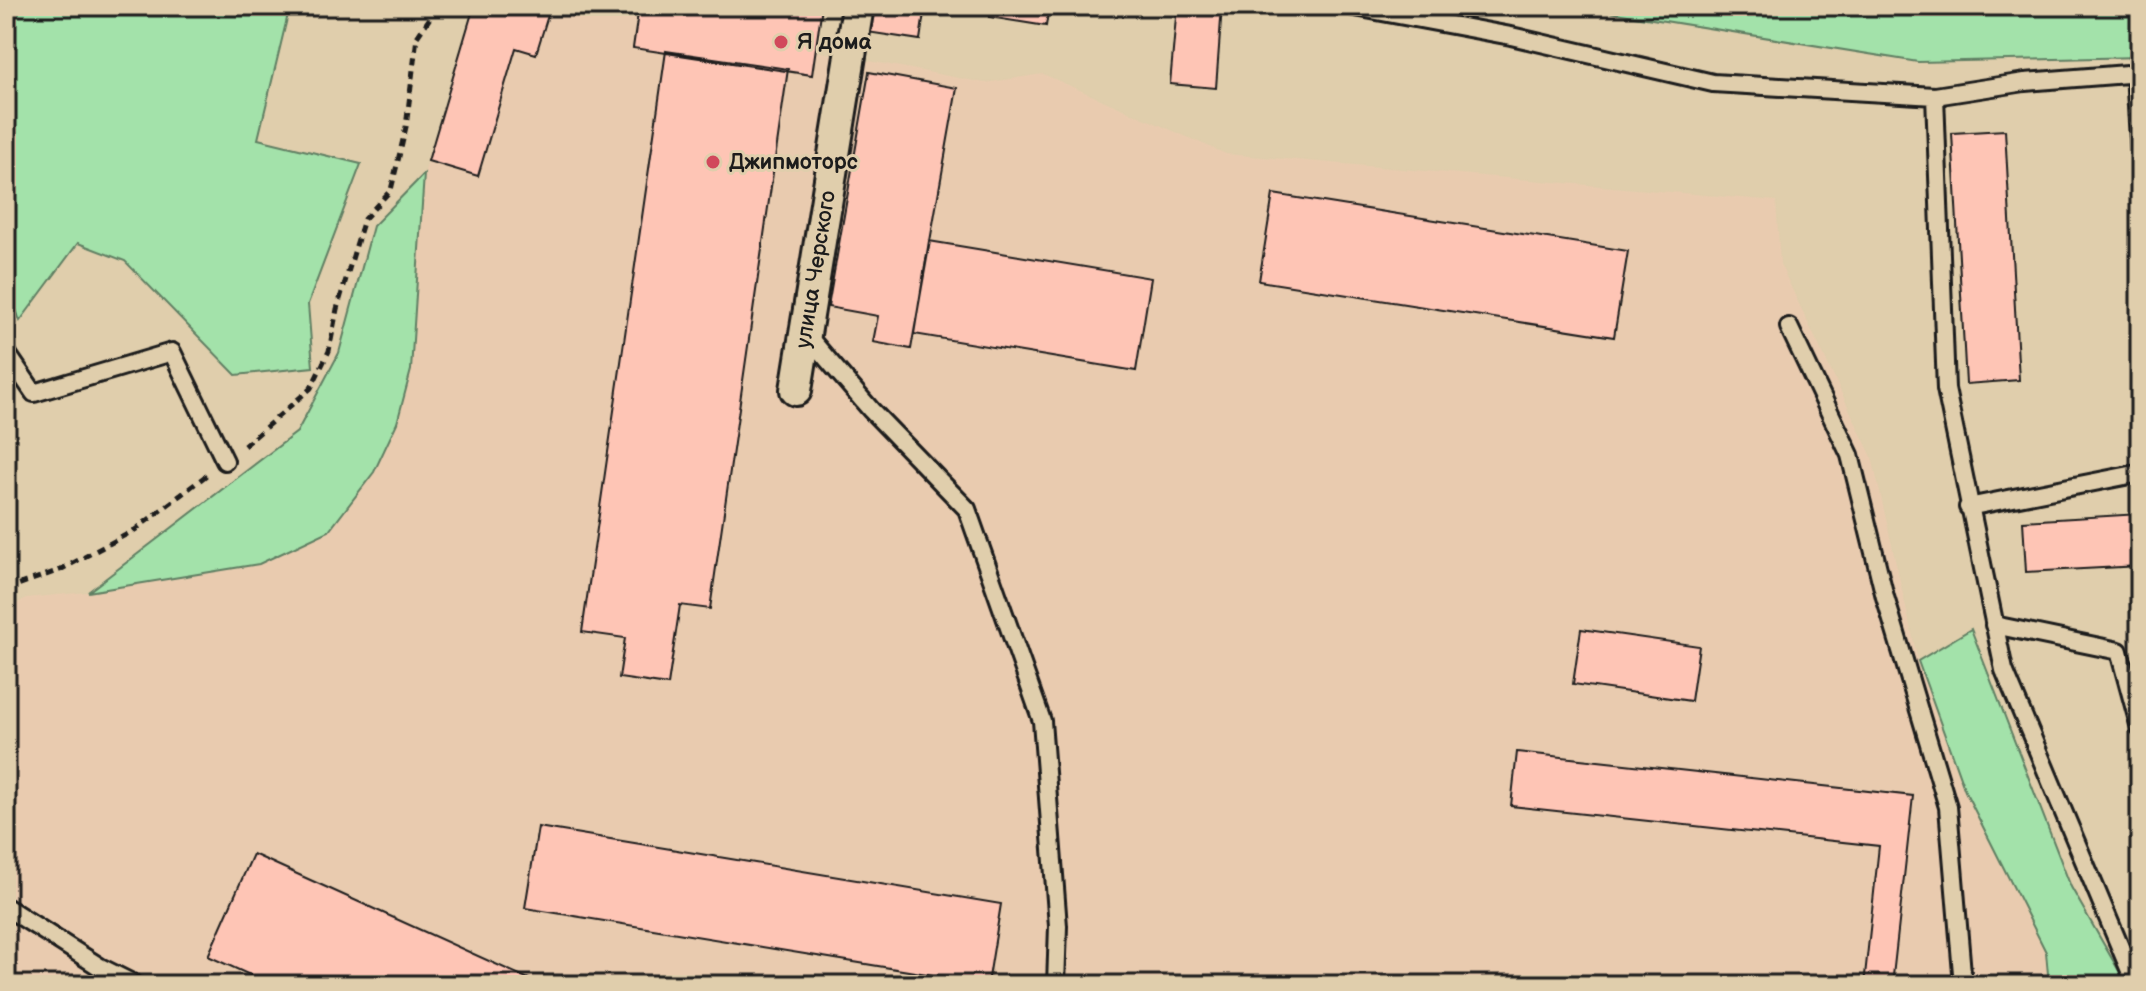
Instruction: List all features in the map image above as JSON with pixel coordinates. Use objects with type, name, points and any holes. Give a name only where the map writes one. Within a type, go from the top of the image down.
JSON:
[{"type":"street","name":"улица Черского","points":[[796,390],[858,6]]},
{"type":"lane","points":[[1350,6],[1419,12],[1713,83],[1935,96],[2025,82],[2138,74],[2140,155]]},
{"type":"lane","points":[[1935,96],[1946,389],[2004,670],[2136,985]]},
{"type":"lane","points":[[1789,327],[1850,455],[1885,597],[1948,807],[1963,985]]},
{"type":"lane","points":[[805,333],[871,410],[967,509],[1042,721],[1058,926],[1056,985]]},
{"type":"lane","points":[[6,352],[34,393],[172,352],[225,461]]},
{"type":"lane","points":[[1968,507],[2140,473]]},
{"type":"lane","points":[[1994,625],[2119,651],[2140,728]]},
{"type":"lane","points":[[6,907],[100,967],[136,985]]},
{"type":"path","points":[[6,589],[60,570],[135,530],[268,428],[311,388],[329,351],[337,309],[364,219],[391,190],[406,127],[417,37],[438,6]]},
{"type":"shaded area","points":[[474,6],[822,6],[816,51],[985,83],[1043,74],[1226,154],[1776,201],[1780,264],[1872,457],[1918,661],[1965,791],[2046,952],[2049,985],[6,985],[6,611],[26,598],[88,592],[259,564],[374,472],[397,423],[411,370],[424,174]]},
{"type":"green space","points":[[6,6],[290,6],[258,139],[361,164],[308,304],[313,367],[236,375],[125,261],[78,243],[20,321],[6,280]]},
{"type":"green space","points":[[1572,6],[2140,6],[2140,57],[1918,62]]},
{"type":"green space","points":[[424,174],[411,370],[397,423],[374,472],[329,531],[259,564],[88,592],[297,432],[339,353],[373,226]]},
{"type":"green space","points":[[1971,629],[2071,887],[2127,985],[2049,985],[2046,952],[1965,791],[1918,661]]},
{"type":"building","points":[[474,6],[530,6],[549,12],[536,54],[516,48],[478,176],[428,161]]},
{"type":"building","points":[[639,6],[822,6],[812,75],[633,48]]},
{"type":"building","points":[[870,6],[925,6],[920,40],[867,32]]},
{"type":"building","points":[[991,6],[1049,6],[1046,26],[989,17]]},
{"type":"building","points":[[1177,6],[1222,6],[1216,88],[1170,84]]},
{"type":"building","points":[[666,51],[788,69],[710,609],[680,605],[668,685],[619,678],[625,638],[582,632]]},
{"type":"building","points":[[869,72],[957,88],[911,349],[873,342],[878,316],[828,307]]},
{"type":"building","points":[[2005,130],[2019,380],[1966,384],[1952,133]]},
{"type":"building","points":[[1273,194],[1628,251],[1614,337],[1259,281]]},
{"type":"building","points":[[929,241],[1151,278],[1136,371],[914,334]]},
{"type":"building","points":[[2140,514],[2140,566],[2026,572],[2023,521]]},
{"type":"building","points":[[1581,629],[1699,646],[1691,701],[1573,684]]},
{"type":"building","points":[[1517,752],[1913,796],[1892,985],[1864,985],[1879,846],[1511,806]]},
{"type":"building","points":[[538,827],[1001,904],[988,984],[525,908]]},
{"type":"building","points":[[253,854],[542,985],[272,985],[208,956]]},
{"type":"place","name":"Я дома","points":[[781,42]]},
{"type":"place","name":"Джипмоторс","points":[[713,162]]}]
